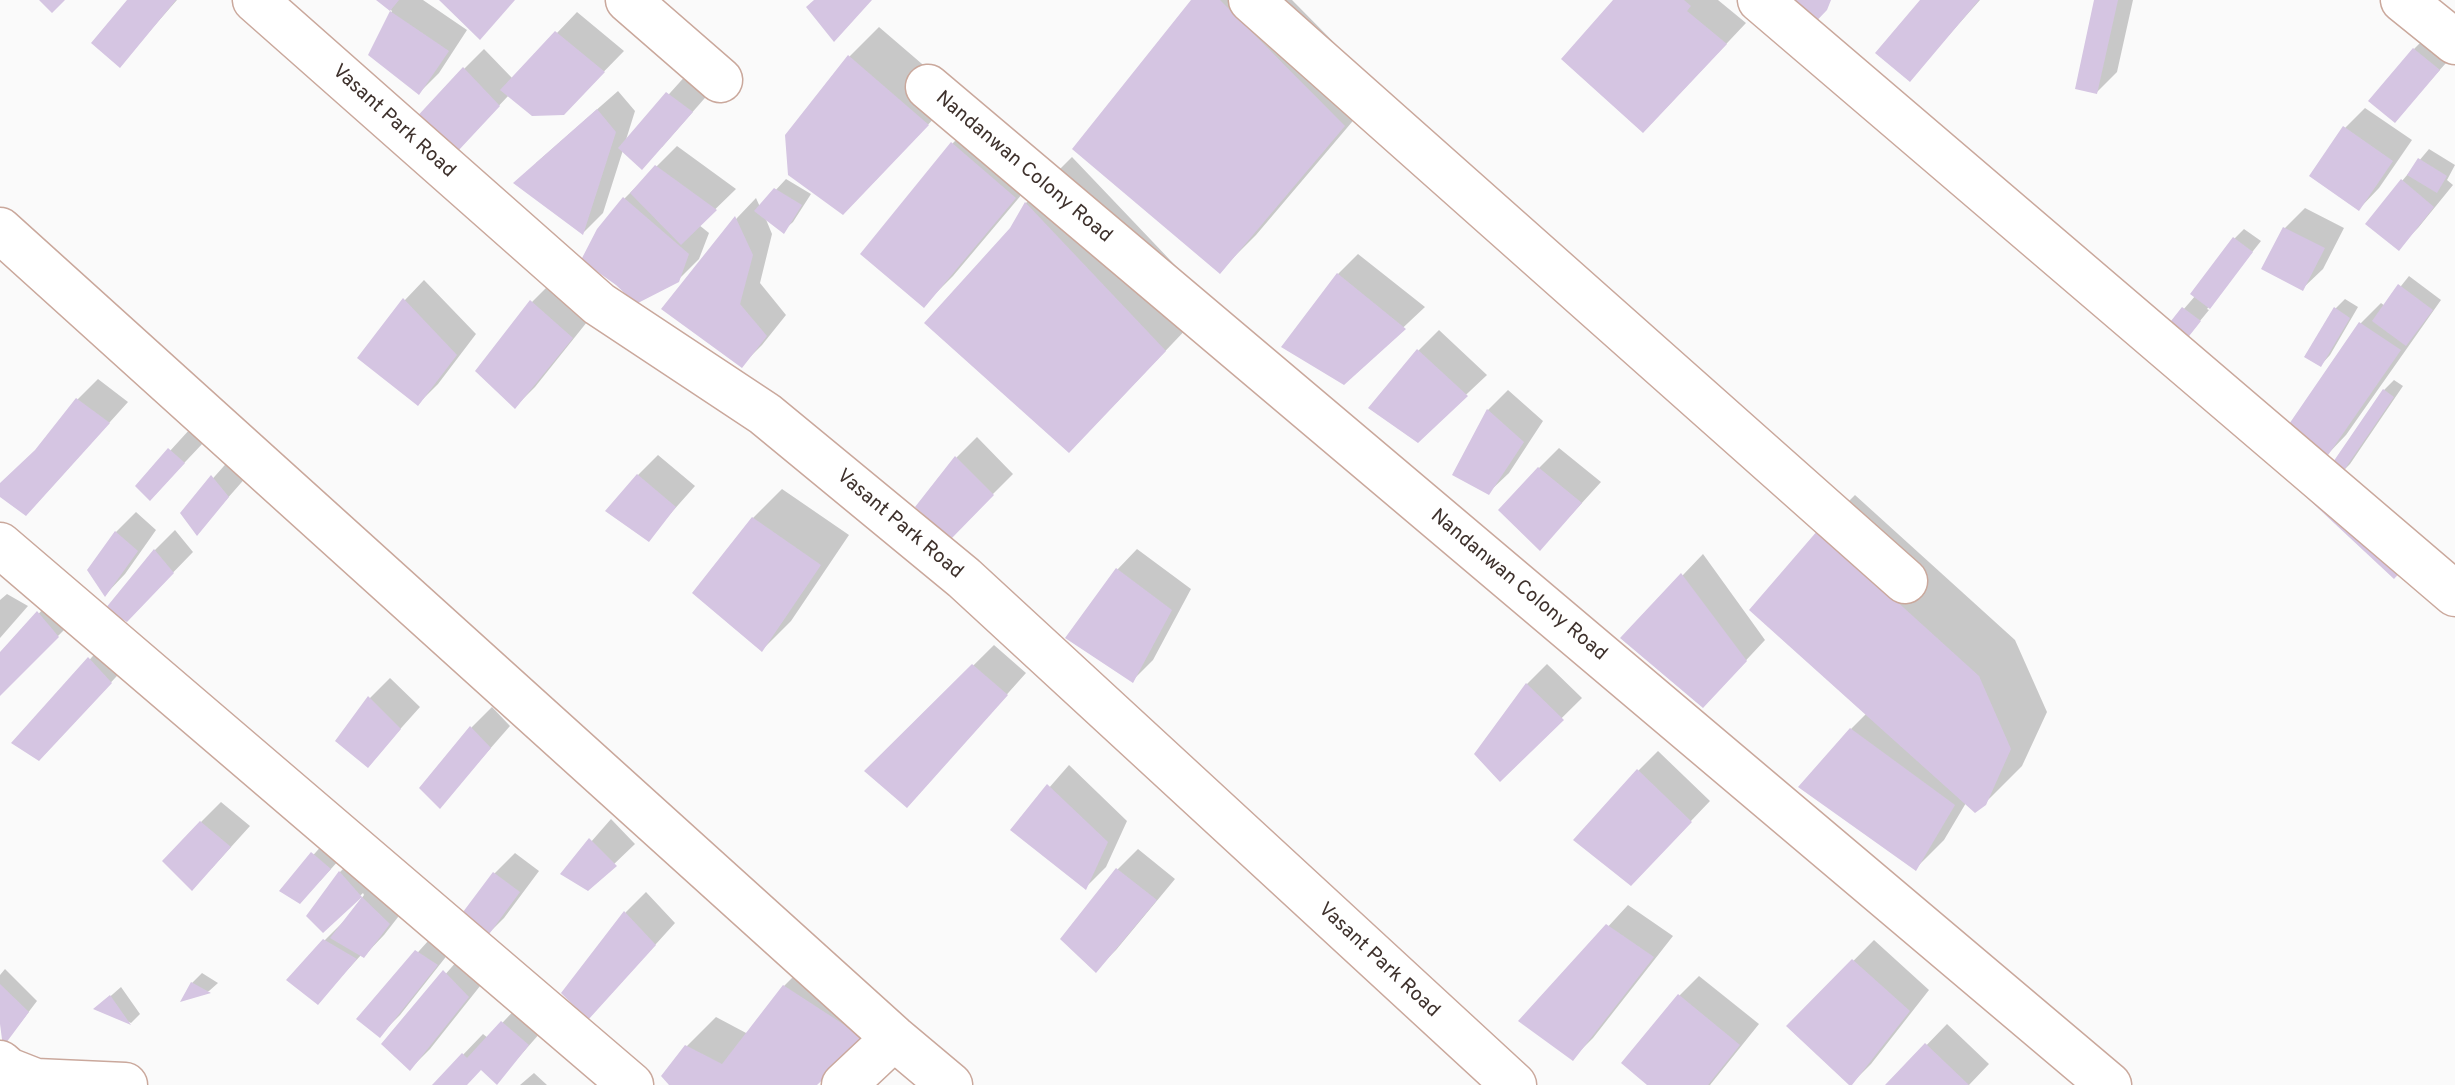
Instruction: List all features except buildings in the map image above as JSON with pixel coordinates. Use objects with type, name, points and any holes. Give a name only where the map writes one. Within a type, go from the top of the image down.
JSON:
[{"type":"street","name":"Vasant Park Road","points":[[255,0],[599,304],[765,414],[964,578],[1514,1085]]},
{"type":"street","points":[[628,0],[720,80]]},
{"type":"street","points":[[1251,0],[1905,581]]},
{"type":"street","points":[[1760,0],[2455,594]]},
{"type":"street","points":[[2403,0],[2455,42]]},
{"type":"street","name":"Nandanwan Colony Road","points":[[928,87],[2109,1085]]},
{"type":"street","points":[[0,230],[894,1038],[950,1085]]},
{"type":"street","points":[[0,545],[631,1085]]},
{"type":"street","points":[[844,1085],[894,1038]]},
{"type":"street","points":[[0,1063],[8,1070],[36,1081],[125,1085]]}]
